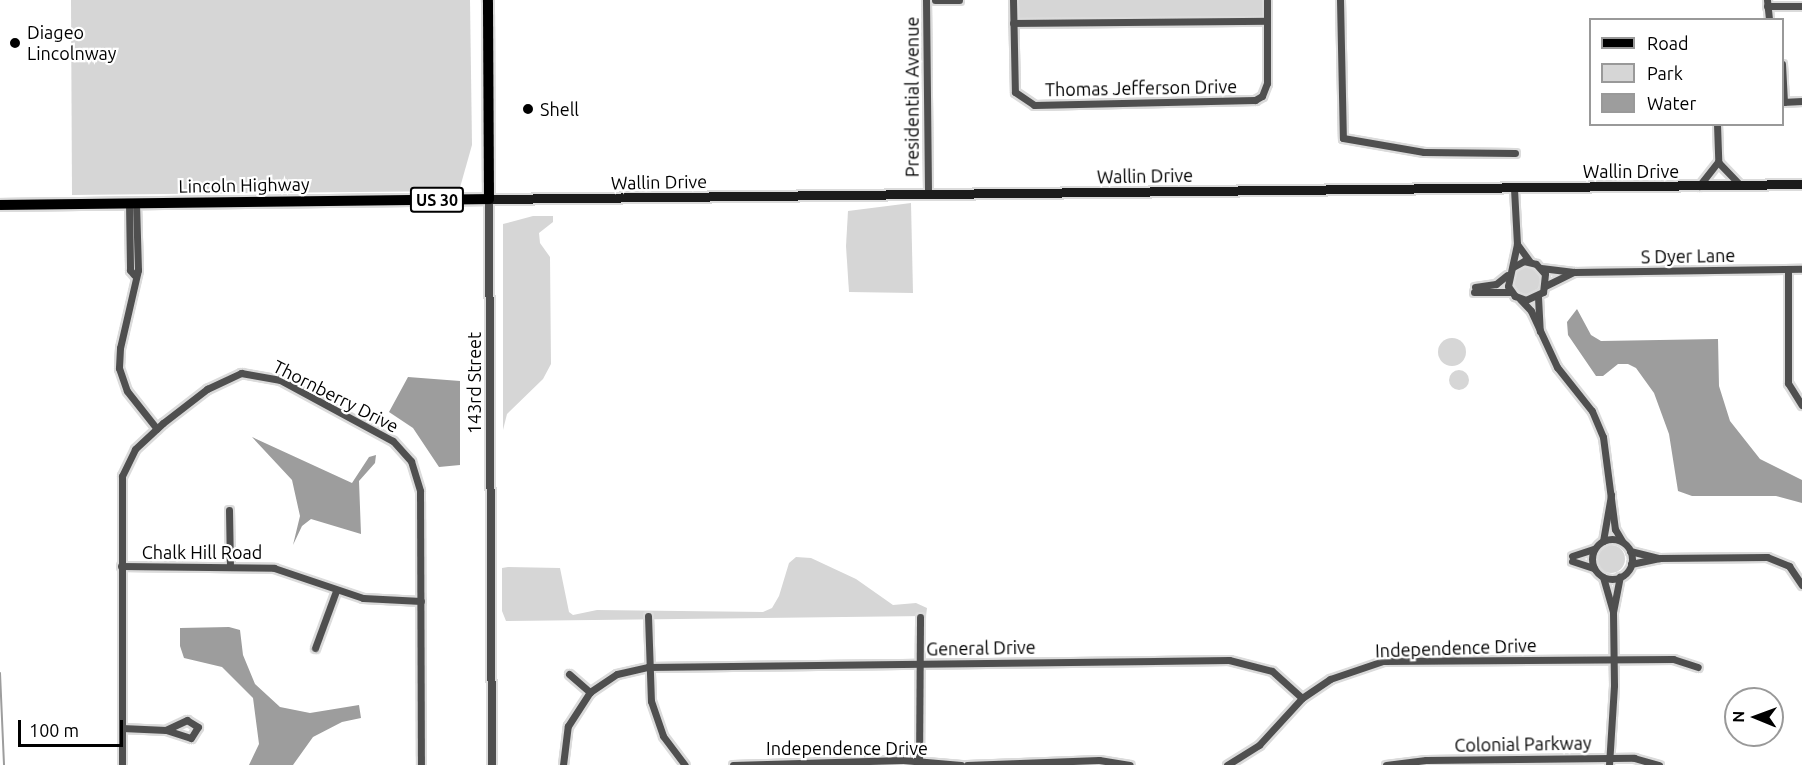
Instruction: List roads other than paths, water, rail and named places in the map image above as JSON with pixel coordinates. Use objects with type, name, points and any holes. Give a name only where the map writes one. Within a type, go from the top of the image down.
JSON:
[{"type":"main road","name":"143rd Street","points":[[488,0],[489,199]]},
{"type":"main road","name":"Wallin Drive","points":[[489,199],[1698,187],[1802,184]]},
{"type":"main road","name":"Lincoln Highway","points":[[0,205],[489,199]]},
{"type":"street","name":"Presidential Avenue","points":[[926,0],[928,195]]},
{"type":"street","points":[[935,0],[959,0]]},
{"type":"street","points":[[1013,0],[1013,23],[1267,21],[1267,0]]},
{"type":"street","points":[[1340,0],[1342,138],[1424,152],[1515,153]]},
{"type":"street","points":[[1769,18],[1767,3],[1802,6]]},
{"type":"street","name":"Thomas Jefferson Drive","points":[[1013,23],[1014,84],[1021,99],[1034,105],[1236,103],[1262,96],[1268,83],[1267,21]]},
{"type":"street","points":[[1784,102],[1802,101]]},
{"type":"street","points":[[1698,187],[1718,162],[1717,126]]},
{"type":"street","points":[[1718,162],[1742,186]]},
{"type":"street","points":[[1511,292],[1511,270],[1517,244],[1514,188]]},
{"type":"street","name":"143rd Street","points":[[489,199],[492,765]]},
{"type":"street","points":[[133,203],[138,270],[134,275],[120,368],[127,391],[157,429]]},
{"type":"street","points":[[1517,244],[1530,262],[1542,268],[1545,286]]},
{"type":"street","points":[[1530,262],[1511,270],[1496,284],[1475,290],[1511,292],[1520,299],[1540,331],[1557,367],[1592,411],[1603,437],[1615,529],[1630,551],[1659,558]]},
{"type":"street","name":"S Dyer Lane","points":[[1542,268],[1574,272],[1802,269]]},
{"type":"street","points":[[1788,269],[1788,383],[1802,405]]},
{"type":"street","points":[[1540,331],[1538,297],[1545,286],[1574,272]]},
{"type":"street","points":[[1520,299],[1538,297]]},
{"type":"street","name":"Thornberry Drive","points":[[122,765],[122,476],[135,449],[207,389],[241,373],[258,373],[280,380],[393,441],[411,461],[420,490],[421,765]]},
{"type":"street","points":[[1611,495],[1603,541],[1594,549],[1572,559],[1594,568],[1603,577],[1609,610],[1613,612]]},
{"type":"street","points":[[229,510],[230,566]]},
{"type":"street","points":[[1603,541],[1622,542]]},
{"type":"street","points":[[1594,549],[1594,568]]},
{"type":"street","points":[[1630,551],[1631,564]]},
{"type":"street","points":[[1609,761],[1613,612],[1620,577],[1631,564],[1659,558],[1767,557],[1789,566],[1802,585]]},
{"type":"street","name":"Chalk Hill Road","points":[[121,566],[274,568],[336,591],[363,598],[421,601]]},
{"type":"street","points":[[1603,577],[1620,577]]},
{"type":"street","points":[[315,648],[336,591]]},
{"type":"street","points":[[648,616],[648,667],[655,720],[685,765]]},
{"type":"street","points":[[920,616],[920,764]]},
{"type":"street","name":"Independence Drive","points":[[1227,765],[1259,745],[1302,698],[1330,679],[1383,661],[1673,659],[1698,668]]},
{"type":"street","name":"General Drive","points":[[590,692],[617,674],[648,667],[1229,660],[1272,671],[1302,698]]},
{"type":"street","points":[[563,765],[568,726],[590,692],[569,674]]},
{"type":"street","points":[[122,728],[166,730]]},
{"type":"street","name":"Colonial Parkway","points":[[1386,765],[1426,760],[1609,761],[1634,758],[1659,765]]},
{"type":"street","points":[[968,765],[1099,760],[1130,765]]},
{"type":"street","name":"Independence Drive","points":[[733,765],[961,765]]},
{"type":"water","points":[[1577,309],[1591,335],[1601,341],[1718,339],[1719,386],[1730,421],[1760,459],[1802,480],[1802,503],[1776,496],[1692,496],[1678,491],[1669,434],[1654,393],[1636,368],[1628,364],[1618,364],[1603,376],[1596,376],[1568,335],[1567,322]]},
{"type":"water","points":[[408,377],[460,381],[460,465],[439,467],[413,428],[389,412]]},
{"type":"water","points":[[252,437],[352,483],[369,457],[376,455],[375,463],[359,481],[361,534],[311,519],[302,526],[293,545],[300,516],[292,480]]},
{"type":"water","points":[[229,627],[240,630],[243,655],[255,684],[280,707],[310,713],[359,705],[361,718],[342,722],[313,737],[293,765],[249,765],[259,744],[253,698],[222,667],[184,658],[180,646],[180,628]]},
{"type":"waterway","points":[[0,673],[4,765]]},
{"type":"place","name":"Diageo Lincolnway","points":[[15,43]]},
{"type":"place","name":"Shell","points":[[528,109]]}]
